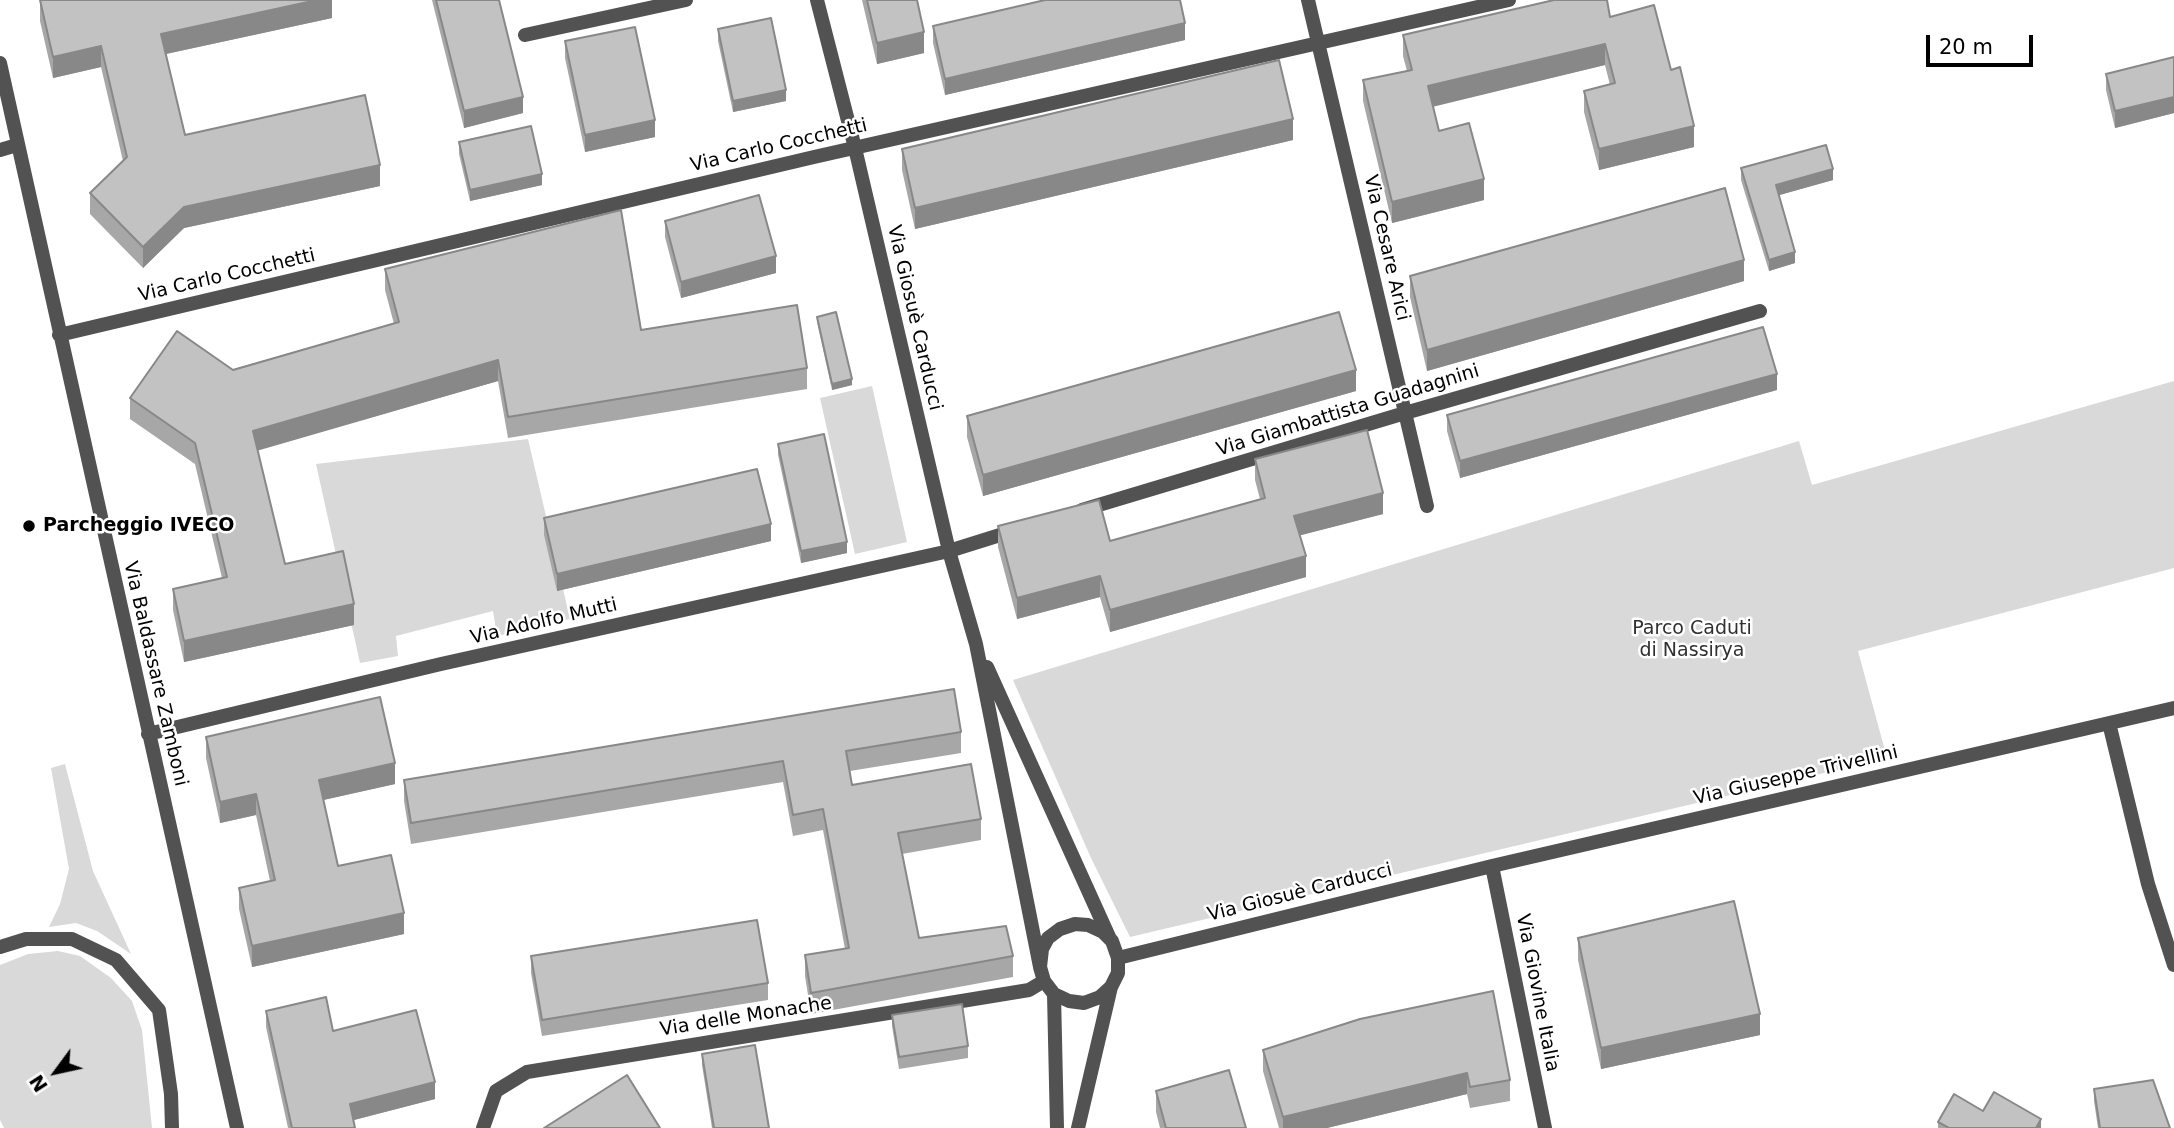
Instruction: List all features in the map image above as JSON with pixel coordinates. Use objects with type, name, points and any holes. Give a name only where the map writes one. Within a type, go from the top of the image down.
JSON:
[{"type":"street","points":[[525,35],[686,0]]},
{"type":"street","name":"Via Giosuè Carducci","points":[[817,0],[855,148],[949,551],[976,644],[1042,974],[1054,994]]},
{"type":"street","name":"Via Cesare Arici","points":[[1308,0],[1427,506]]},
{"type":"street","name":"Via Carlo Cocchetti","points":[[59,335],[855,148],[1509,0]]},
{"type":"street","name":"Via Baldassare Zamboni","points":[[0,63],[237,1128]]},
{"type":"street","points":[[0,150],[18,145]]},
{"type":"street","name":"Via Giambattista Guadagnini","points":[[1065,515],[1405,413],[1760,312]]},
{"type":"street","points":[[949,551],[1026,527]]},
{"type":"street","name":"Via Adolfo Mutti","points":[[148,734],[455,661],[949,551]]},
{"type":"street","name":"Via Giosuè Carducci","points":[[976,644],[1118,958],[1492,866]]},
{"type":"street","name":"Via Giuseppe Trivellini","points":[[1492,866],[2174,708]]},
{"type":"street","points":[[2109,723],[2148,884],[2174,965]]},
{"type":"street","name":"Via Giovine Italia","points":[[1492,866],[1545,1128]]},
{"type":"street","points":[[1042,974],[1042,949],[1048,938],[1060,929],[1075,924],[1088,925],[1104,932],[1112,942]]},
{"type":"street","points":[[26,939],[33,925]]},
{"type":"street","points":[[0,947],[26,939],[72,939],[116,960],[159,1010],[171,1094],[172,1128]]},
{"type":"street","points":[[1078,1128],[1111,987],[1118,973],[1118,958]]},
{"type":"street","name":"Via delle Monache","points":[[483,1128],[496,1091],[527,1072],[1029,990],[1042,974]]},
{"type":"street","points":[[1057,1128],[1054,994],[1069,1001],[1084,1003],[1100,997],[1111,987]]},
{"type":"green space","name":"Parco Caduti di Nassirya","points":[[2174,381],[2174,568],[1858,651],[1887,758],[1130,937],[1091,858],[1013,680],[1799,441],[1812,485]]},
{"type":"green space","points":[[872,386],[907,542],[855,554],[820,398]]},
{"type":"green space","points":[[528,439],[570,619],[497,636],[493,611],[396,636],[398,656],[360,663],[316,464]]},
{"type":"green space","points":[[65,764],[93,871],[131,954],[97,931],[76,923],[49,927],[60,904],[69,869],[51,768]]},
{"type":"green space","points":[[58,951],[80,956],[111,978],[132,1001],[142,1030],[152,1128],[4,1128],[0,1120],[0,965],[28,954]]},
{"type":"building","points":[[40,0],[317,0],[161,34],[185,135],[365,95],[380,165],[184,207],[143,247],[90,193],[127,157],[101,46],[53,57]]},
{"type":"building","points":[[436,0],[499,0],[523,97],[464,111]]},
{"type":"building","points":[[867,0],[917,0],[924,32],[877,43]]},
{"type":"building","points":[[1045,0],[1180,0],[1185,23],[945,79],[933,26]]},
{"type":"building","points":[[1554,0],[1607,0],[1610,17],[1654,5],[1671,70],[1680,67],[1694,126],[1599,149],[1584,91],[1615,83],[1605,44],[1428,86],[1439,131],[1469,123],[1484,179],[1392,202],[1363,80],[1412,70],[1403,35]]},
{"type":"building","points":[[771,18],[786,90],[733,101],[718,29]]},
{"type":"building","points":[[635,27],[655,120],[585,135],[565,41]]},
{"type":"building","points":[[2174,57],[2174,97],[2115,111],[2106,74]]},
{"type":"building","points":[[1279,60],[1293,119],[915,208],[902,149]]},
{"type":"building","points":[[531,126],[542,174],[470,190],[459,142]]},
{"type":"building","points":[[1826,145],[1833,169],[1776,185],[1795,252],[1769,260],[1741,168]]},
{"type":"building","points":[[1725,188],[1744,260],[1427,350],[1410,276]]},
{"type":"building","points":[[759,195],[776,256],[681,282],[665,221]]},
{"type":"building","points":[[621,210],[641,330],[797,305],[807,368],[508,417],[498,360],[253,431],[285,564],[343,551],[354,604],[184,641],[173,589],[227,577],[195,443],[130,398],[177,331],[233,370],[399,322],[385,269]]},
{"type":"building","points":[[836,312],[852,379],[832,384],[817,317]]},
{"type":"building","points":[[1339,312],[1356,370],[983,475],[967,416]]},
{"type":"building","points":[[1763,327],[1777,374],[1460,461],[1447,415]]},
{"type":"building","points":[[1367,430],[1383,493],[1294,516],[1306,556],[1110,610],[1100,576],[1017,598],[998,526],[1099,500],[1110,541],[1265,498],[1255,459]]},
{"type":"building","points":[[824,434],[847,542],[801,551],[778,444]]},
{"type":"building","points":[[757,469],[771,524],[557,574],[544,518]]},
{"type":"building","points":[[954,689],[961,732],[846,751],[852,785],[971,764],[981,819],[898,833],[919,938],[1006,926],[1013,956],[811,993],[805,955],[849,948],[823,809],[793,815],[783,761],[411,823],[404,780]]},
{"type":"building","points":[[380,697],[395,763],[319,780],[338,866],[391,855],[404,913],[252,946],[239,888],[275,880],[256,794],[220,802],[206,737]]},
{"type":"building","points":[[1734,901],[1760,1014],[1601,1048],[1578,938]]},
{"type":"building","points":[[757,920],[768,983],[542,1020],[531,956]]},
{"type":"building","points":[[1493,991],[1510,1080],[1470,1087],[1467,1073],[1283,1117],[1263,1050],[1360,1019]]},
{"type":"building","points":[[326,997],[333,1031],[416,1010],[435,1082],[350,1104],[355,1128],[292,1128],[266,1011]]},
{"type":"building","points":[[962,1004],[968,1046],[899,1057],[892,1015]]},
{"type":"building","points":[[755,1045],[769,1128],[714,1128],[702,1054]]},
{"type":"building","points":[[1229,1070],[1246,1128],[1166,1128],[1156,1091]]},
{"type":"building","points":[[627,1075],[660,1128],[544,1128]]},
{"type":"building","points":[[2153,1080],[2170,1128],[2100,1128],[2094,1089]]},
{"type":"building","points":[[1994,1092],[2041,1119],[2036,1128],[1949,1128],[1938,1122],[1954,1094],[1983,1111]]},
{"type":"place","name":"Parcheggio IVECO","points":[[29,526]]}]
